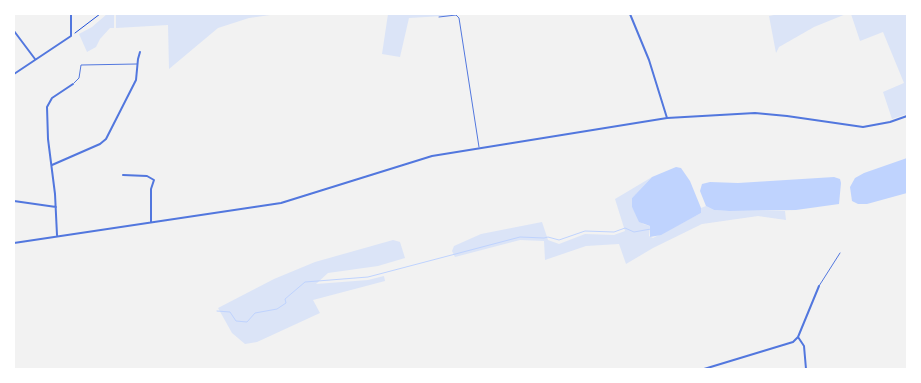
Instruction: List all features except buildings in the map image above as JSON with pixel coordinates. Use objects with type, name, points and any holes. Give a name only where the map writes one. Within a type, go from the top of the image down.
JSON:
[{"type":"street","points":[[14,74],[70,36],[71,14]]},
{"type":"street","points":[[630,14],[649,60],[667,118]]},
{"type":"street","points":[[14,31],[35,59]]},
{"type":"street","points":[[52,165],[100,144],[106,139],[136,80],[140,52]]},
{"type":"street","points":[[57,235],[56,207],[48,139],[48,104],[52,98],[73,84]]},
{"type":"street","points":[[14,243],[57,235],[281,203],[423,158],[667,118],[755,113],[863,127],[890,122],[907,116]]},
{"type":"street","points":[[123,175],[147,176],[154,180],[151,222]]},
{"type":"street","points":[[14,201],[56,207]]},
{"type":"street","points":[[704,369],[792,342],[798,337],[819,286]]},
{"type":"street","points":[[798,337],[804,346],[806,369]]},
{"type":"lane","points":[[439,17],[456,15],[459,18],[479,148]]},
{"type":"lane","points":[[73,84],[78,78],[81,65],[138,64]]},
{"type":"lane","points":[[819,286],[840,253]]},
{"type":"path","points":[[70,36],[100,14]]},
{"type":"shaded area","points":[[107,14],[114,14],[114,28],[110,28],[100,39],[96,47],[87,52],[79,34],[92,27]]},
{"type":"shaded area","points":[[116,14],[277,14],[249,18],[218,28],[169,69],[168,25],[116,28]]},
{"type":"shaded area","points":[[388,14],[460,15],[409,18],[400,57],[382,54]]},
{"type":"shaded area","points":[[779,14],[846,14],[814,27],[779,47],[776,53],[769,16]]},
{"type":"shaded area","points":[[851,14],[907,14],[907,114],[892,119],[883,92],[904,83],[883,32],[860,41]]},
{"type":"shaded area","points":[[652,177],[632,198],[632,207],[643,224],[650,226],[649,236],[653,238],[701,213],[701,208],[706,206],[714,210],[729,211],[785,211],[786,220],[758,216],[702,224],[653,248],[626,264],[619,244],[586,246],[545,260],[544,241],[520,240],[455,257],[452,251],[454,246],[481,234],[542,222],[548,240],[559,244],[585,234],[614,235],[625,231],[615,199]]},
{"type":"shaded area","points":[[393,240],[400,242],[405,258],[378,266],[328,273],[316,284],[368,280],[384,276],[385,281],[313,300],[320,313],[257,342],[245,344],[232,333],[218,308],[274,279],[315,262]]},
{"type":"water","points":[[907,158],[907,193],[867,204],[858,204],[852,201],[850,187],[855,178]]},
{"type":"water","points":[[676,167],[681,168],[690,181],[701,208],[701,213],[661,235],[650,237],[650,226],[639,222],[632,207],[632,198],[652,177]]},
{"type":"water","points":[[834,177],[840,179],[841,183],[839,204],[796,210],[714,210],[706,206],[700,191],[702,184],[710,182],[738,183]]},
{"type":"waterway","points":[[217,311],[230,312],[236,321],[247,322],[255,313],[277,309],[286,303],[285,299],[305,282],[368,277],[520,237],[548,237],[559,240],[585,231],[614,232],[625,228],[634,232],[651,229]]}]
